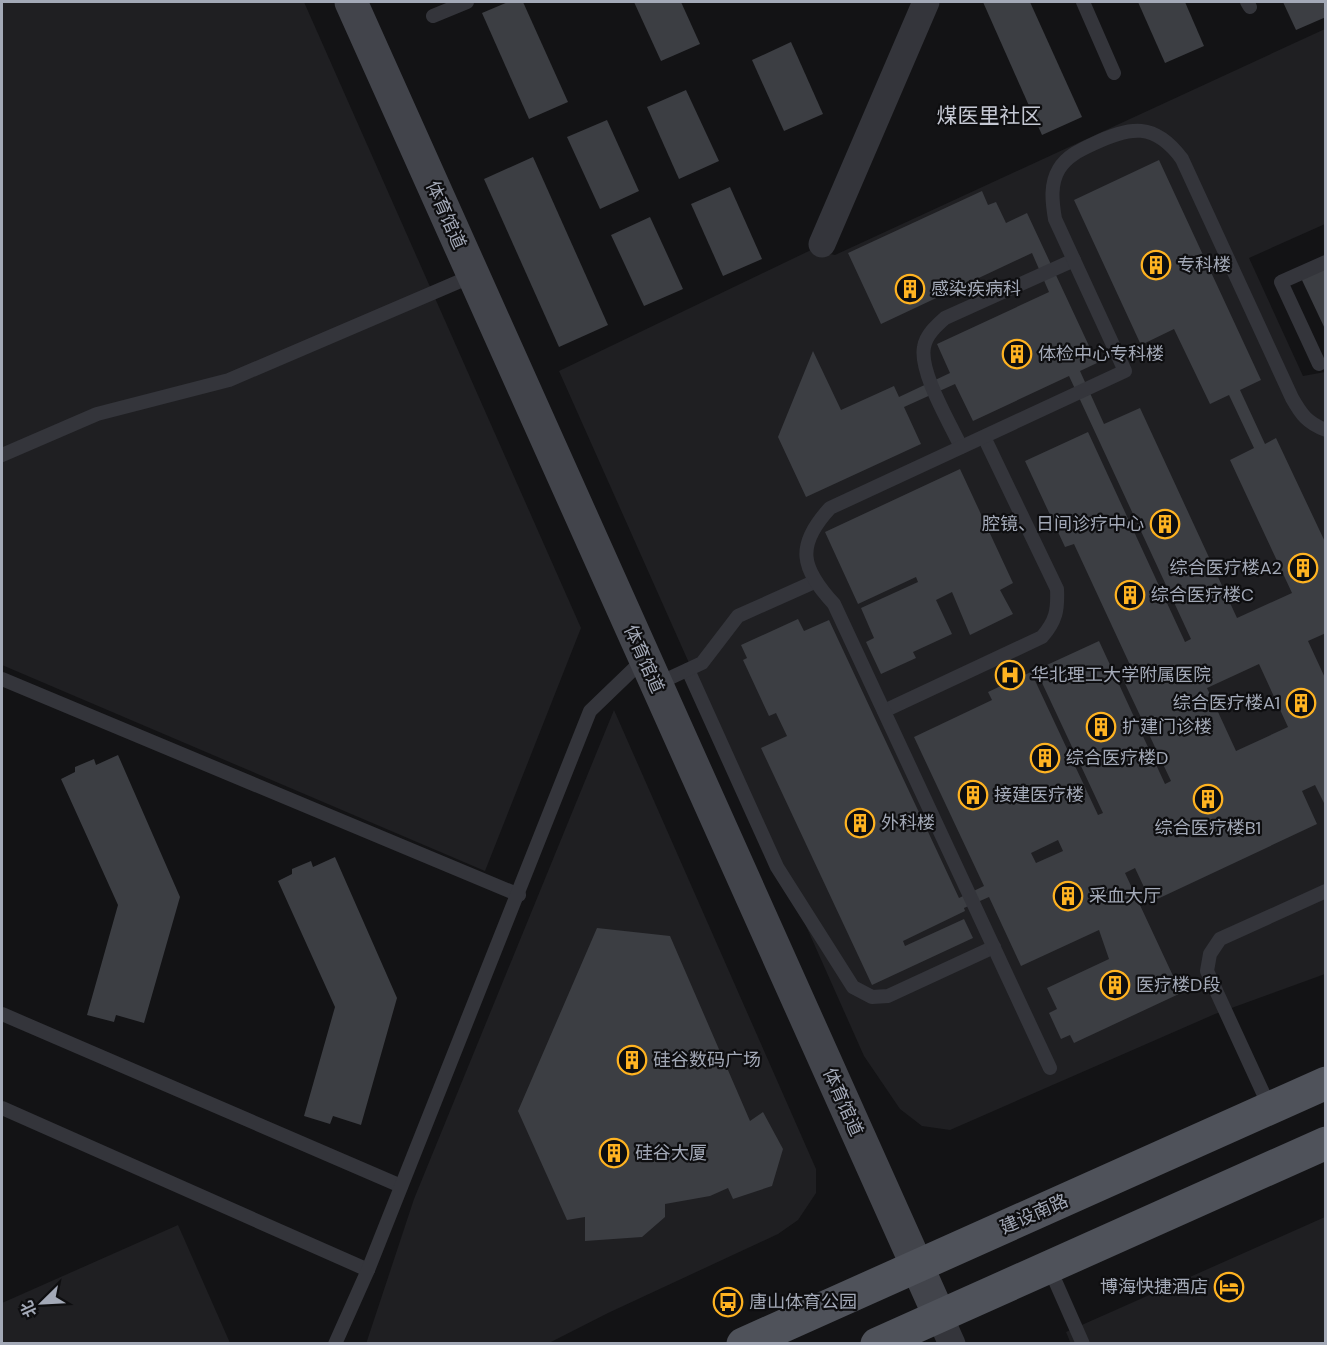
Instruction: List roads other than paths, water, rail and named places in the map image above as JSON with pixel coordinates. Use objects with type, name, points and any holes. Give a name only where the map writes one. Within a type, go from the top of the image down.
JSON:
[{"type":"main road","name":"建设南路","points":[[743,1344],[1326,1083]]},
{"type":"main road","points":[[877,1344],[945,1329],[1049,1267],[1326,1143]]},
{"type":"street","name":"体育馆道","points":[[351,2],[945,1329]]},
{"type":"street","points":[[822,244],[926,2]]},
{"type":"lane","points":[[433,16],[467,2]]},
{"type":"lane","points":[[1083,2],[1114,74]]},
{"type":"lane","points":[[1050,1068],[834,604],[814,582],[807,566],[806,546],[813,527],[830,508],[1125,371],[1055,219],[1053,185],[1060,168],[1078,151],[1118,132],[1137,130],[1161,137],[1182,159],[1302,416],[1313,425],[1326,430]]},
{"type":"lane","points":[[961,447],[923,362],[924,345],[932,330],[945,318],[1074,260]]},
{"type":"lane","points":[[1319,364],[1281,282],[1326,262]]},
{"type":"lane","points":[[2,455],[97,414],[229,380],[472,276]]},
{"type":"lane","points":[[884,711],[1042,637],[1052,625],[1058,610],[1057,589],[984,437]]},
{"type":"lane","points":[[335,1344],[368,1270],[519,895],[590,711],[649,672],[688,670],[702,663],[738,616],[814,582]]},
{"type":"lane","points":[[688,670],[777,867],[853,987],[872,998],[888,996],[994,947]]},
{"type":"lane","points":[[2,679],[519,895]]},
{"type":"lane","points":[[1270,1108],[1207,971],[1210,954],[1220,939],[1326,891]]},
{"type":"lane","points":[[2,1014],[401,1186]]},
{"type":"lane","points":[[2,1108],[368,1270]]},
{"type":"lane","points":[[1049,1267],[1083,1344]]},
{"type":"place","name":"专科楼","points":[[1156,265]]},
{"type":"place","name":"感染疾病科","points":[[910,289]]},
{"type":"place","name":"体检中心专科楼","points":[[1017,354]]},
{"type":"place","name":"腔镜、日间诊疗中心","points":[[1165,524]]},
{"type":"place","name":"综合医疗楼A2","points":[[1303,568]]},
{"type":"place","name":"综合医疗楼C","points":[[1130,595]]},
{"type":"place","name":"华北理工大学附属医院","points":[[1010,675]]},
{"type":"place","name":"综合医疗楼A1","points":[[1301,703]]},
{"type":"place","name":"扩建门诊楼","points":[[1101,727]]},
{"type":"place","name":"综合医疗楼D","points":[[1045,758]]},
{"type":"place","name":"接建医疗楼","points":[[973,795]]},
{"type":"place","name":"综合医疗楼B1","points":[[1208,799]]},
{"type":"place","name":"外科楼","points":[[860,823]]},
{"type":"place","name":"采血大厅","points":[[1068,896]]},
{"type":"place","name":"医疗楼D段","points":[[1115,985]]},
{"type":"place","name":"硅谷数码广场","points":[[632,1060]]},
{"type":"place","name":"硅谷大厦","points":[[614,1153]]},
{"type":"place","name":"博海快捷酒店","points":[[1229,1287]]},
{"type":"place","name":"唐山体育公园","points":[[728,1302]]},
{"type":"district","name":"煤医里社区","points":[[989,116]]}]
